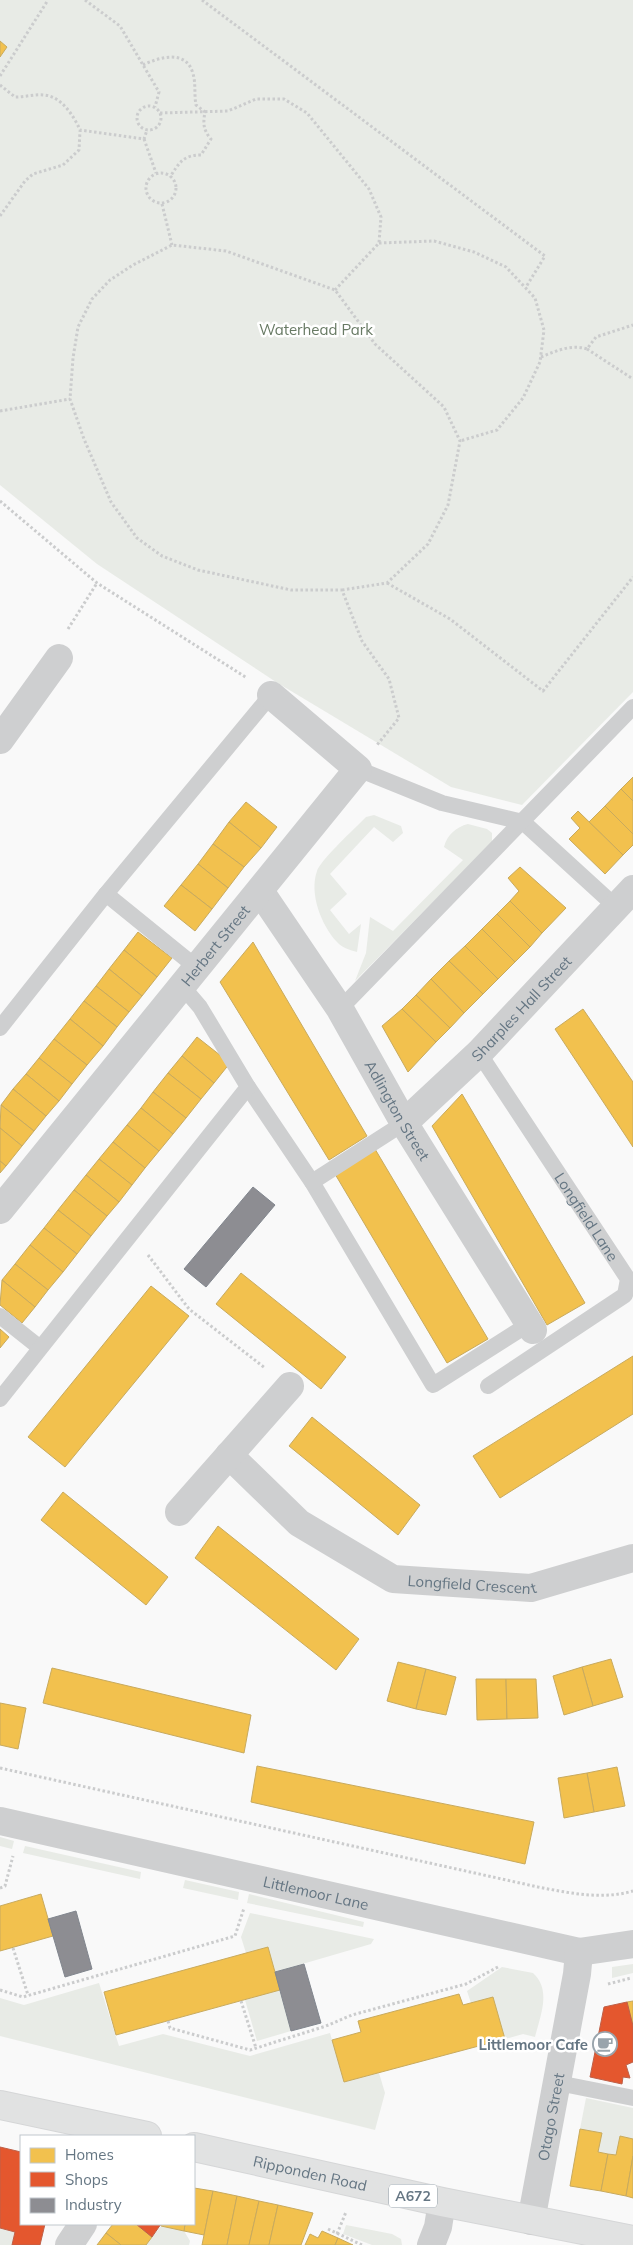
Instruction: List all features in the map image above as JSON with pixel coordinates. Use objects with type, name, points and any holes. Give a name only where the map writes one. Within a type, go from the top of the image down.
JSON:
[{"type":"main road","points":[[0,2105],[134,2135]]},
{"type":"main road","name":"Ripponden Road","points":[[195,2147],[531,2221],[633,2240]]},
{"type":"street","points":[[1,737],[59,658]]},
{"type":"street","points":[[270,695],[358,769]]},
{"type":"street","name":"Herbert Street","points":[[0,1210],[358,769]]},
{"type":"street","name":"Adlington Street","points":[[260,891],[340,1008],[404,1123],[531,1327]]},
{"type":"street","name":"Sharples Hall Street","points":[[404,1123],[479,1053],[627,897]]},
{"type":"street","points":[[179,1512],[290,1386]]},
{"type":"street","name":"Longfield Crescent","points":[[229,1455],[299,1523],[393,1579],[531,1588],[633,1558]]},
{"type":"street","name":"Littlemoor Lane","points":[[0,1821],[579,1952],[633,1944]]},
{"type":"street","name":"Otago Street","points":[[531,2221],[558,2083],[577,1974],[579,1952]]},
{"type":"street","points":[[431,2245],[438,2227],[442,2202]]},
{"type":"street","points":[[69,2245],[81,2225]]},
{"type":"lane","points":[[0,1028],[106,894],[270,695]]},
{"type":"lane","points":[[340,1008],[633,707]]},
{"type":"lane","points":[[358,769],[442,803],[522,822],[627,897]]},
{"type":"lane","points":[[106,894],[189,976],[200,1007],[248,1087],[312,1182],[433,1385],[531,1327]]},
{"type":"lane","name":"Longfield Lane","points":[[479,1053],[628,1279],[625,1295],[488,1386]]},
{"type":"lane","points":[[0,1399],[248,1087]]},
{"type":"lane","points":[[312,1182],[404,1123]]},
{"type":"lane","points":[[0,1316],[39,1348]]},
{"type":"lane","points":[[558,2083],[633,2098]]},
{"type":"path","points":[[0,76],[48,0]]},
{"type":"path","points":[[85,0],[120,26],[159,92],[155,107]]},
{"type":"path","points":[[202,0],[545,256],[526,287]]},
{"type":"path","points":[[143,65],[163,57],[174,56],[186,62],[193,74],[196,106],[205,112]]},
{"type":"path","points":[[0,85],[15,97],[45,95],[60,101],[76,121],[80,130],[79,150],[63,165],[33,174],[25,180],[0,216]]},
{"type":"path","points":[[160,113],[228,112],[256,99],[284,99],[307,113],[369,189],[381,217],[379,243],[335,290]]},
{"type":"path","points":[[147,106],[155,107],[160,113],[160,124],[154,129],[147,130],[140,125],[138,114],[147,106]]},
{"type":"path","points":[[170,177],[181,160],[191,155],[201,155],[211,139],[205,132],[203,123],[205,112]]},
{"type":"path","points":[[80,130],[144,139]]},
{"type":"path","points":[[147,130],[144,139],[156,174]]},
{"type":"path","points":[[156,174],[170,177],[176,185],[174,196],[162,204],[152,201],[146,193],[148,179],[156,174]]},
{"type":"path","points":[[162,204],[172,245]]},
{"type":"path","points":[[379,243],[434,241],[474,252],[506,267],[535,298],[544,330],[541,357],[522,398],[497,430],[460,441]]},
{"type":"path","points":[[172,245],[226,251],[335,290],[375,344],[444,407],[460,441],[448,505],[428,544],[388,583],[342,590],[291,590],[198,570],[162,556],[137,538],[111,502],[84,439],[70,399],[73,358],[78,327],[92,299],[110,280],[172,245]]},
{"type":"path","points":[[587,349],[596,337],[633,325]]},
{"type":"path","points":[[541,357],[579,346],[587,349],[633,379]]},
{"type":"path","points":[[0,411],[70,399]]},
{"type":"path","points":[[0,501],[96,583],[270,695]]},
{"type":"path","points":[[388,583],[450,619],[543,691],[633,577]]},
{"type":"path","points":[[59,658],[64,636],[96,583]]},
{"type":"path","points":[[342,590],[362,641],[389,679],[398,718],[358,769]]},
{"type":"path","points":[[132,1233],[189,1309],[290,1386]]},
{"type":"path","points":[[0,1768],[538,1887],[582,1895],[620,1895],[633,1891]]},
{"type":"path","points":[[0,1888],[5,1886],[14,1853]]},
{"type":"path","points":[[0,1990],[23,1997],[235,1936],[244,1905]]},
{"type":"path","points":[[13,1948],[28,1995]]},
{"type":"path","points":[[168,2021],[170,2028],[250,2050],[326,2026],[352,2015],[466,1984],[501,1964]]},
{"type":"path","points":[[602,1985],[633,1978]]},
{"type":"path","points":[[241,2001],[256,2048]]},
{"type":"path","points":[[337,2234],[346,2211]]},
{"type":"path","points":[[328,2229],[362,2245]]},
{"type":"green space","name":"Waterhead Park","points":[[0,0],[633,0],[633,692],[522,805],[451,787],[276,682],[97,564],[0,485]]},
{"type":"green space","points":[[374,815],[401,826],[403,833],[393,842],[374,827],[330,874],[347,894],[330,910],[349,934],[361,924],[357,952],[339,944],[326,927],[318,908],[314,889],[315,880],[319,866],[366,817]]},
{"type":"green space","points":[[468,824],[487,829],[492,833],[492,842],[355,981],[366,953],[370,917],[393,931],[463,860],[444,847],[447,839],[453,832]]},
{"type":"green space","points":[[0,1837],[14,1841],[12,1849],[0,1846]]},
{"type":"green space","points":[[25,1846],[141,1872],[140,1879],[23,1853]]},
{"type":"green space","points":[[185,1880],[239,1892],[238,1900],[183,1888]]},
{"type":"green space","points":[[249,1894],[364,1922],[363,1927],[247,1903]]},
{"type":"green space","points":[[250,1913],[374,1939],[371,1944],[275,1972],[268,1947],[246,1953],[241,1937]]},
{"type":"green space","points":[[633,1964],[633,1973],[612,1978],[612,1967]]},
{"type":"green space","points":[[502,1967],[533,1973],[539,1980],[542,1987],[543,2004],[535,2037],[523,2034],[505,2039],[493,1997],[471,2003],[467,1991]]},
{"type":"green space","points":[[99,1983],[119,2046],[163,2034],[250,2056],[330,2033],[344,2082],[379,2073],[385,2093],[375,2130],[0,2036],[0,1998],[24,2005]]},
{"type":"green space","points":[[280,1990],[291,2031],[257,2041],[245,2000]]},
{"type":"green space","points":[[586,2098],[633,2108],[633,2139],[620,2136],[616,2155],[598,2152],[601,2133],[580,2129]]},
{"type":"green space","points":[[346,2225],[392,2234],[401,2239],[402,2245],[372,2245],[343,2234]]},
{"type":"green space","points":[[161,2226],[184,2231],[190,2241],[189,2245],[146,2245]]},
{"type":"green space","points":[[0,2228],[15,2232],[12,2245],[0,2245]]},
{"type":"building: Homes","points":[[0,41],[7,47],[0,57]]},
{"type":"building: Homes","points":[[633,777],[633,801],[621,789]]},
{"type":"building: Homes","points":[[621,789],[633,801],[633,834],[605,806]]},
{"type":"building: Homes","points":[[246,802],[277,827],[261,848],[229,822]]},
{"type":"building: Homes","points":[[605,806],[633,834],[633,845],[623,855],[589,822]]},
{"type":"building: Homes","points":[[578,811],[623,855],[605,874],[569,839],[580,828],[571,818]]},
{"type":"building: Homes","points":[[229,822],[261,848],[244,867],[213,844]]},
{"type":"building: Homes","points":[[213,844],[244,867],[228,888],[198,864]]},
{"type":"building: Homes","points":[[198,864],[228,888],[212,909],[181,885]]},
{"type":"building: Homes","points":[[520,867],[566,908],[542,933],[510,901],[519,891],[508,878]]},
{"type":"building: Homes","points":[[181,885],[212,909],[195,931],[164,906]]},
{"type":"building: Homes","points":[[510,901],[542,933],[530,947],[497,914]]},
{"type":"building: Homes","points":[[497,914],[530,947],[515,962],[482,929]]},
{"type":"building: Homes","points":[[482,929],[515,962],[498,979],[465,946]]},
{"type":"building: Homes","points":[[138,932],[172,958],[157,977],[124,950]]},
{"type":"building: Homes","points":[[253,942],[367,1136],[329,1160],[220,982]]},
{"type":"building: Homes","points":[[465,946],[498,979],[483,994],[449,961]]},
{"type":"building: Homes","points":[[124,950],[157,977],[142,996],[109,969]]},
{"type":"building: Homes","points":[[449,961],[483,994],[464,1013],[431,979]]},
{"type":"building: Homes","points":[[109,969],[142,996],[129,1012],[96,986]]},
{"type":"building: Homes","points":[[431,979],[464,1013],[450,1028],[416,995]]},
{"type":"building: Homes","points":[[96,986],[129,1012],[117,1027],[84,1001]]},
{"type":"building: Homes","points":[[416,995],[450,1028],[436,1042],[402,1009]]},
{"type":"building: Homes","points":[[84,1001],[117,1027],[103,1046],[70,1019]]},
{"type":"building: Homes","points":[[402,1009],[436,1042],[408,1072],[382,1026]]},
{"type":"building: Homes","points":[[583,1009],[633,1082],[633,1147],[555,1029]]},
{"type":"building: Homes","points":[[70,1019],[103,1046],[87,1065],[54,1039]]},
{"type":"building: Homes","points":[[197,1037],[230,1063],[214,1083],[182,1056]]},
{"type":"building: Homes","points":[[54,1039],[87,1065],[72,1084],[39,1058]]},
{"type":"building: Homes","points":[[182,1056],[214,1083],[201,1099],[168,1073]]},
{"type":"building: Homes","points":[[39,1058],[72,1084],[59,1101],[26,1074]]},
{"type":"building: Homes","points":[[168,1073],[201,1099],[186,1118],[153,1092]]},
{"type":"building: Homes","points":[[26,1074],[59,1101],[46,1116],[13,1089]]},
{"type":"building: Homes","points":[[13,1089],[46,1116],[34,1131],[1,1105]]},
{"type":"building: Homes","points":[[153,1092],[186,1118],[173,1134],[141,1108]]},
{"type":"building: Homes","points":[[462,1094],[585,1303],[547,1325],[432,1126]]},
{"type":"building: Homes","points":[[1,1105],[34,1131],[22,1146],[0,1128]]},
{"type":"building: Homes","points":[[141,1108],[173,1134],[159,1151],[127,1125]]},
{"type":"building: Homes","points":[[127,1125],[159,1151],[145,1168],[113,1142]]},
{"type":"building: Homes","points":[[0,1128],[22,1146],[6,1166],[0,1161]]},
{"type":"building: Homes","points":[[113,1142],[145,1168],[132,1185],[99,1159]]},
{"type":"building: Homes","points":[[375,1149],[488,1339],[447,1363],[335,1174]]},
{"type":"building: Homes","points":[[99,1159],[132,1185],[119,1202],[86,1175]]},
{"type":"building: Homes","points":[[0,1161],[6,1166],[0,1173]]},
{"type":"building: Homes","points":[[86,1175],[119,1202],[107,1216],[74,1190]]},
{"type":"building: Homes","points":[[74,1190],[107,1216],[91,1236],[58,1210]]},
{"type":"building: Homes","points":[[58,1210],[91,1236],[77,1254],[44,1228]]},
{"type":"building: Homes","points":[[44,1228],[77,1254],[63,1272],[30,1245]]},
{"type":"building: Homes","points":[[30,1245],[63,1272],[48,1290],[15,1264]]},
{"type":"building: Homes","points":[[15,1264],[48,1290],[35,1307],[2,1280]]},
{"type":"building: Homes","points":[[241,1273],[346,1357],[321,1389],[216,1304]]},
{"type":"building: Homes","points":[[2,1280],[35,1307],[22,1323],[0,1305]]},
{"type":"building: Homes","points":[[151,1286],[189,1316],[65,1467],[28,1437]]},
{"type":"building: Homes","points":[[0,1329],[9,1337],[0,1348]]},
{"type":"building: Homes","points":[[633,1356],[633,1414],[500,1498],[473,1456]]},
{"type":"building: Homes","points":[[312,1417],[420,1505],[398,1535],[289,1446]]},
{"type":"building: Homes","points":[[63,1492],[168,1577],[146,1605],[41,1520]]},
{"type":"building: Homes","points":[[218,1526],[359,1639],[336,1670],[195,1558]]},
{"type":"building: Homes","points":[[611,1659],[623,1697],[593,1706],[582,1667]]},
{"type":"building: Homes","points":[[398,1662],[426,1669],[416,1709],[387,1701]]},
{"type":"building: Homes","points":[[582,1667],[593,1706],[564,1715],[553,1676]]},
{"type":"building: Homes","points":[[52,1668],[251,1715],[244,1753],[43,1703]]},
{"type":"building: Homes","points":[[426,1669],[456,1677],[446,1715],[416,1709]]},
{"type":"building: Homes","points":[[476,1679],[506,1679],[507,1719],[477,1720]]},
{"type":"building: Homes","points":[[506,1679],[536,1679],[538,1718],[507,1719]]},
{"type":"building: Homes","points":[[0,1703],[26,1708],[18,1749],[0,1745]]},
{"type":"building: Homes","points":[[257,1766],[534,1822],[525,1864],[251,1802]]},
{"type":"building: Homes","points":[[617,1767],[625,1806],[594,1812],[587,1773]]},
{"type":"building: Homes","points":[[587,1773],[594,1812],[564,1818],[558,1778]]},
{"type":"building: Homes","points":[[41,1894],[53,1936],[0,1951],[0,1906]]},
{"type":"building: Homes","points":[[268,1947],[280,1990],[116,2035],[104,1992]]},
{"type":"building: Homes","points":[[459,1994],[463,2005],[493,1997],[505,2039],[344,2082],[332,2040],[361,2032],[358,2021]]},
{"type":"building: Homes","points":[[633,2001],[633,2026],[627,2002]]},
{"type":"building: Homes","points":[[580,2129],[602,2133],[598,2152],[608,2154],[601,2191],[570,2186]]},
{"type":"building: Homes","points":[[620,2136],[633,2139],[633,2156],[626,2196],[601,2191],[608,2154],[616,2155]]},
{"type":"building: Homes","points":[[633,2156],[633,2198],[626,2196]]},
{"type":"building: Homes","points":[[195,2188],[213,2191],[204,2235],[184,2231],[185,2225],[195,2225]]},
{"type":"building: Homes","points":[[213,2191],[237,2196],[227,2245],[202,2245]]},
{"type":"building: Homes","points":[[237,2196],[259,2201],[249,2245],[227,2245]]},
{"type":"building: Homes","points":[[259,2201],[278,2205],[269,2245],[249,2245]]},
{"type":"building: Homes","points":[[278,2205],[313,2213],[301,2245],[269,2245]]},
{"type":"building: Homes","points":[[112,2225],[137,2225],[152,2237],[146,2245],[121,2245],[106,2233]]},
{"type":"building: Homes","points":[[161,2225],[185,2225],[184,2231]]},
{"type":"building: Homes","points":[[322,2231],[338,2238],[335,2245],[305,2245],[310,2234],[318,2238]]},
{"type":"building: Homes","points":[[106,2233],[121,2245],[97,2245]]},
{"type":"building: Homes","points":[[338,2238],[353,2245],[335,2245]]},
{"type":"building: Shops","points":[[627,2002],[633,2026],[633,2062],[626,2065],[630,2078],[623,2077],[622,2084],[590,2077],[604,2007]]},
{"type":"building: Shops","points":[[0,2147],[20,2152],[20,2225],[45,2225],[40,2245],[12,2245],[15,2232],[0,2228]]},
{"type":"building: Shops","points":[[137,2225],[160,2225],[152,2237]]},
{"type":"building: Industry","points":[[253,1187],[275,1205],[206,1287],[184,1269]]},
{"type":"building: Industry","points":[[76,1911],[92,1969],[65,1977],[48,1919]]},
{"type":"building: Industry","points":[[304,1964],[321,2023],[291,2031],[275,1972]]},
{"type":"place","name":"Littlemoor Cafe","points":[[605,2044]]}]
